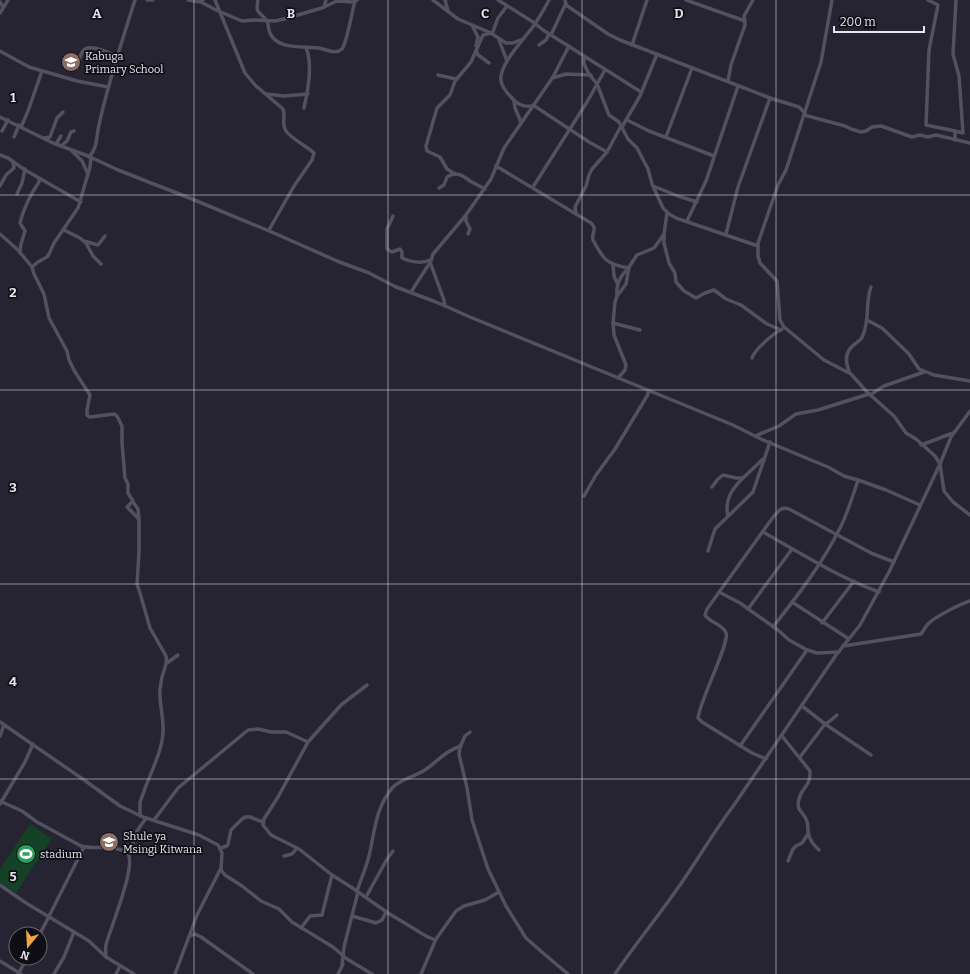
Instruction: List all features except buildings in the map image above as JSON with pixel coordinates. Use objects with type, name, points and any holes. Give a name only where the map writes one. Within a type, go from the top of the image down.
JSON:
[{"type":"street","points":[[0,13],[8,0]]},
{"type":"street","points":[[32,267],[47,257],[54,243],[64,230],[81,202],[88,175],[90,157],[96,145],[102,110],[108,87],[135,0]]},
{"type":"street","points":[[147,0],[153,0]]},
{"type":"street","points":[[188,0],[202,1],[220,12],[242,22],[253,20],[266,20],[284,19],[324,7],[337,1],[356,1],[343,47],[339,51],[335,52],[313,48],[298,48],[275,40],[270,34],[266,20],[259,13],[256,5],[258,0]]},
{"type":"street","points":[[215,0],[242,68],[248,78],[283,109],[285,113],[283,122],[286,132],[314,155],[288,195],[269,230]]},
{"type":"street","points":[[324,7],[326,0]]},
{"type":"street","points":[[433,0],[458,18],[491,33],[509,44],[524,39]]},
{"type":"street","points":[[445,0],[448,12]]},
{"type":"street","points":[[498,0],[641,92]]},
{"type":"street","points":[[549,0],[524,39],[507,61],[504,66],[501,80],[507,93],[514,101],[522,106],[532,106],[607,152]]},
{"type":"street","points":[[539,45],[546,40],[550,34],[566,5],[566,0]]},
{"type":"street","points":[[632,45],[647,1],[641,0]]},
{"type":"street","points":[[686,0],[745,21]]},
{"type":"street","points":[[728,81],[731,65],[745,25],[744,16],[753,0]]},
{"type":"street","points":[[783,329],[780,320],[777,281],[760,263],[758,246],[778,185],[786,170],[821,62],[832,0]]},
{"type":"street","points":[[928,0],[938,5],[928,50],[926,126],[963,133]]},
{"type":"street","points":[[956,0],[953,54],[959,76],[965,142]]},
{"type":"street","points":[[0,2],[3,7]]},
{"type":"street","points":[[566,5],[608,34],[632,45],[770,98],[799,107],[804,114],[861,132],[872,127],[881,126],[912,137],[920,135],[928,137],[935,135],[970,142]]},
{"type":"street","points":[[491,33],[498,18],[507,6]]},
{"type":"street","points":[[472,25],[478,37],[476,50],[478,55],[489,63]]},
{"type":"street","points":[[485,189],[463,175],[455,174],[447,169],[440,157],[427,151],[426,146],[437,108],[450,95],[456,79],[471,62],[483,35],[491,33]]},
{"type":"street","points":[[498,38],[507,61]]},
{"type":"street","points":[[410,292],[438,248],[466,215],[485,189],[494,174],[504,148],[552,78],[570,46]]},
{"type":"street","points":[[77,68],[83,50],[87,48],[94,48],[118,56]]},
{"type":"street","points":[[304,108],[309,87],[309,58],[306,48]]},
{"type":"street","points":[[0,51],[28,67],[77,81],[108,87]]},
{"type":"street","points":[[576,214],[575,207],[586,186],[589,175],[607,152],[627,120],[657,54]]},
{"type":"street","points":[[584,56],[584,64],[597,84],[609,114],[619,122],[628,139],[637,148],[648,169],[653,186],[663,208],[667,213],[758,246]]},
{"type":"street","points":[[666,137],[692,68]]},
{"type":"street","points":[[533,187],[605,70]]},
{"type":"street","points":[[14,137],[26,118],[42,71]]},
{"type":"street","points":[[552,78],[566,74],[590,75]]},
{"type":"street","points":[[438,75],[456,79]]},
{"type":"street","points":[[687,221],[706,181],[738,86]]},
{"type":"street","points":[[265,94],[284,96],[308,94]]},
{"type":"street","points":[[726,234],[738,188],[770,98]]},
{"type":"street","points":[[514,101],[515,108],[521,122]]},
{"type":"street","points":[[43,139],[50,137],[57,118],[63,112]]},
{"type":"street","points":[[0,117],[43,139],[269,230],[369,273],[396,287],[733,425],[828,467],[844,476],[886,490],[920,505]]},
{"type":"street","points":[[2,131],[8,120]]},
{"type":"street","points":[[627,120],[714,156]]},
{"type":"street","points":[[61,146],[67,141],[71,132],[74,131]]},
{"type":"street","points":[[955,131],[955,140]]},
{"type":"street","points":[[56,144],[61,136]]},
{"type":"street","points":[[69,149],[82,161],[88,175]]},
{"type":"street","points":[[0,154],[24,170],[81,202]]},
{"type":"street","points":[[0,186],[6,175],[14,168],[12,162]]},
{"type":"street","points":[[496,166],[533,187],[594,226],[592,238],[601,255],[607,261],[629,269]]},
{"type":"street","points":[[17,194],[22,183],[24,170]]},
{"type":"street","points":[[439,188],[444,185],[446,177],[455,174]]},
{"type":"street","points":[[20,253],[24,231],[20,224],[22,216],[28,199],[39,182],[39,178]]},
{"type":"street","points":[[653,186],[697,202]]},
{"type":"street","points":[[667,213],[664,243],[669,263],[676,273],[676,282],[684,291],[696,298],[714,290],[726,299],[741,305],[767,324],[783,329],[824,360],[849,372],[870,394],[890,411],[906,433],[916,439],[935,456],[940,464],[944,491],[953,502],[970,514]]},
{"type":"street","points":[[466,215],[466,221],[470,229],[468,234]]},
{"type":"street","points":[[393,216],[387,229],[387,249],[392,252],[400,249],[402,252],[402,258],[412,261],[431,261]]},
{"type":"street","points":[[64,230],[83,241],[98,245],[105,236]]},
{"type":"street","points":[[0,234],[32,267],[44,294],[49,318],[67,351],[75,372],[90,395],[87,415],[90,417],[114,414],[118,416],[121,423],[125,478],[128,484],[128,493],[138,509],[139,552],[137,584],[150,628],[166,656],[167,663],[161,678],[160,692],[163,733],[162,739],[140,802],[140,816]]},
{"type":"street","points":[[618,296],[618,285],[622,276],[629,269],[637,255],[655,246],[664,234]]},
{"type":"street","points":[[83,241],[93,256],[101,264]]},
{"type":"street","points":[[431,261],[445,306]]},
{"type":"street","points":[[613,264],[614,276],[618,285]]},
{"type":"street","points":[[618,378],[625,370],[626,365],[614,335],[613,323],[615,302],[626,284],[629,269]]},
{"type":"street","points":[[849,372],[846,362],[848,352],[862,338],[868,320],[868,298],[872,287]]},
{"type":"street","points":[[868,320],[882,328],[909,354],[916,366],[924,371],[943,377],[970,381]]},
{"type":"street","points":[[613,323],[640,330]]},
{"type":"street","points":[[752,358],[753,354],[758,348],[783,329]]},
{"type":"street","points":[[755,436],[779,426],[796,414],[818,410],[870,394],[884,386],[924,371]]},
{"type":"street","points":[[584,496],[596,475],[615,449],[649,391]]},
{"type":"street","points":[[615,974],[628,954],[682,883],[719,825],[734,806],[838,652],[860,625],[894,562],[954,432],[970,411]]},
{"type":"street","points":[[921,445],[954,432]]},
{"type":"street","points":[[708,551],[715,529],[753,492],[770,442]]},
{"type":"street","points":[[728,516],[726,509],[728,499],[736,485],[764,458]]},
{"type":"street","points":[[712,487],[719,477],[723,475],[743,478]]},
{"type":"street","points":[[773,627],[820,564],[842,525],[858,480]]},
{"type":"street","points":[[133,502],[128,505],[128,507],[139,520]]},
{"type":"street","points":[[766,759],[740,746],[698,718],[702,701],[726,640],[726,631],[705,615],[707,609],[781,509],[785,508],[871,553],[894,562]]},
{"type":"street","points":[[970,508],[970,514]]},
{"type":"street","points":[[763,532],[820,564],[879,592]]},
{"type":"street","points":[[748,609],[792,549]]},
{"type":"street","points":[[822,623],[854,581]]},
{"type":"street","points":[[719,592],[748,609],[789,640],[807,650],[817,653],[838,652]]},
{"type":"street","points":[[843,646],[921,634],[926,629],[928,624],[935,619],[970,601]]},
{"type":"street","points":[[792,602],[822,623],[849,639]]},
{"type":"street","points":[[740,746],[807,650]]},
{"type":"street","points":[[167,663],[178,655]]},
{"type":"street","points":[[367,685],[341,705],[308,742],[263,822],[265,828],[271,835],[297,848],[332,875],[358,891],[386,912],[435,940]]},
{"type":"street","points":[[802,706],[825,724],[871,755]]},
{"type":"street","points":[[800,757],[825,724],[836,715]]},
{"type":"street","points":[[0,722],[120,806],[140,816],[199,835],[214,842],[220,848],[222,853],[221,872],[261,901],[280,909],[292,922],[333,947],[343,956],[372,974]]},
{"type":"street","points":[[1,735],[4,725]]},
{"type":"street","points":[[1,735],[11,729]]},
{"type":"street","points":[[154,820],[178,788],[248,730],[254,729],[271,732],[286,732],[308,742]]},
{"type":"street","points":[[470,732],[466,736],[459,754],[474,829],[488,869],[506,906],[526,938],[568,974]]},
{"type":"street","points":[[782,736],[810,771],[810,781],[801,794],[798,809],[808,822],[808,832],[812,843],[819,850]]},
{"type":"street","points":[[33,744],[25,762],[1,802],[22,811],[37,822],[84,847],[109,848],[126,852],[129,855]]},
{"type":"street","points":[[338,974],[342,964],[344,947],[375,831],[376,815],[379,809],[393,787],[406,778],[426,770],[449,750],[461,746]]},
{"type":"street","points":[[220,848],[227,846],[232,830],[245,817],[250,817],[263,822]]},
{"type":"street","points":[[106,957],[106,946],[120,907],[126,882],[130,860],[129,855],[137,831],[146,818]]},
{"type":"street","points":[[788,861],[795,847],[802,844],[808,832]]},
{"type":"street","points":[[44,926],[84,847]]},
{"type":"street","points":[[284,856],[292,854],[297,848]]},
{"type":"street","points":[[366,897],[393,851]]},
{"type":"street","points":[[175,974],[197,915],[221,868]]},
{"type":"street","points":[[301,928],[310,916],[322,915],[332,875]]},
{"type":"street","points":[[0,884],[26,903],[89,941],[106,957],[134,974]]},
{"type":"street","points":[[421,974],[435,940],[456,911],[464,906],[484,900],[499,892]]},
{"type":"street","points":[[352,916],[376,923],[382,920],[386,912]]},
{"type":"street","points":[[54,974],[64,957],[74,932]]},
{"type":"street","points":[[190,936],[195,934],[201,937],[253,974]]},
{"type":"street","points":[[342,964],[350,960]]},
{"type":"street","points":[[0,961],[19,974]]},
{"type":"street","points":[[116,974],[120,966]]},
{"type":"green space","name":"stadium","points":[[30,824],[52,839],[16,893],[0,882],[0,869]]},
{"type":"place","name":"Kabuga Primary School","points":[[71,62]]},
{"type":"place","name":"Shule ya Msingi Kitwana","points":[[109,842]]},
{"type":"place","name":"stadium","points":[[26,854]]}]
